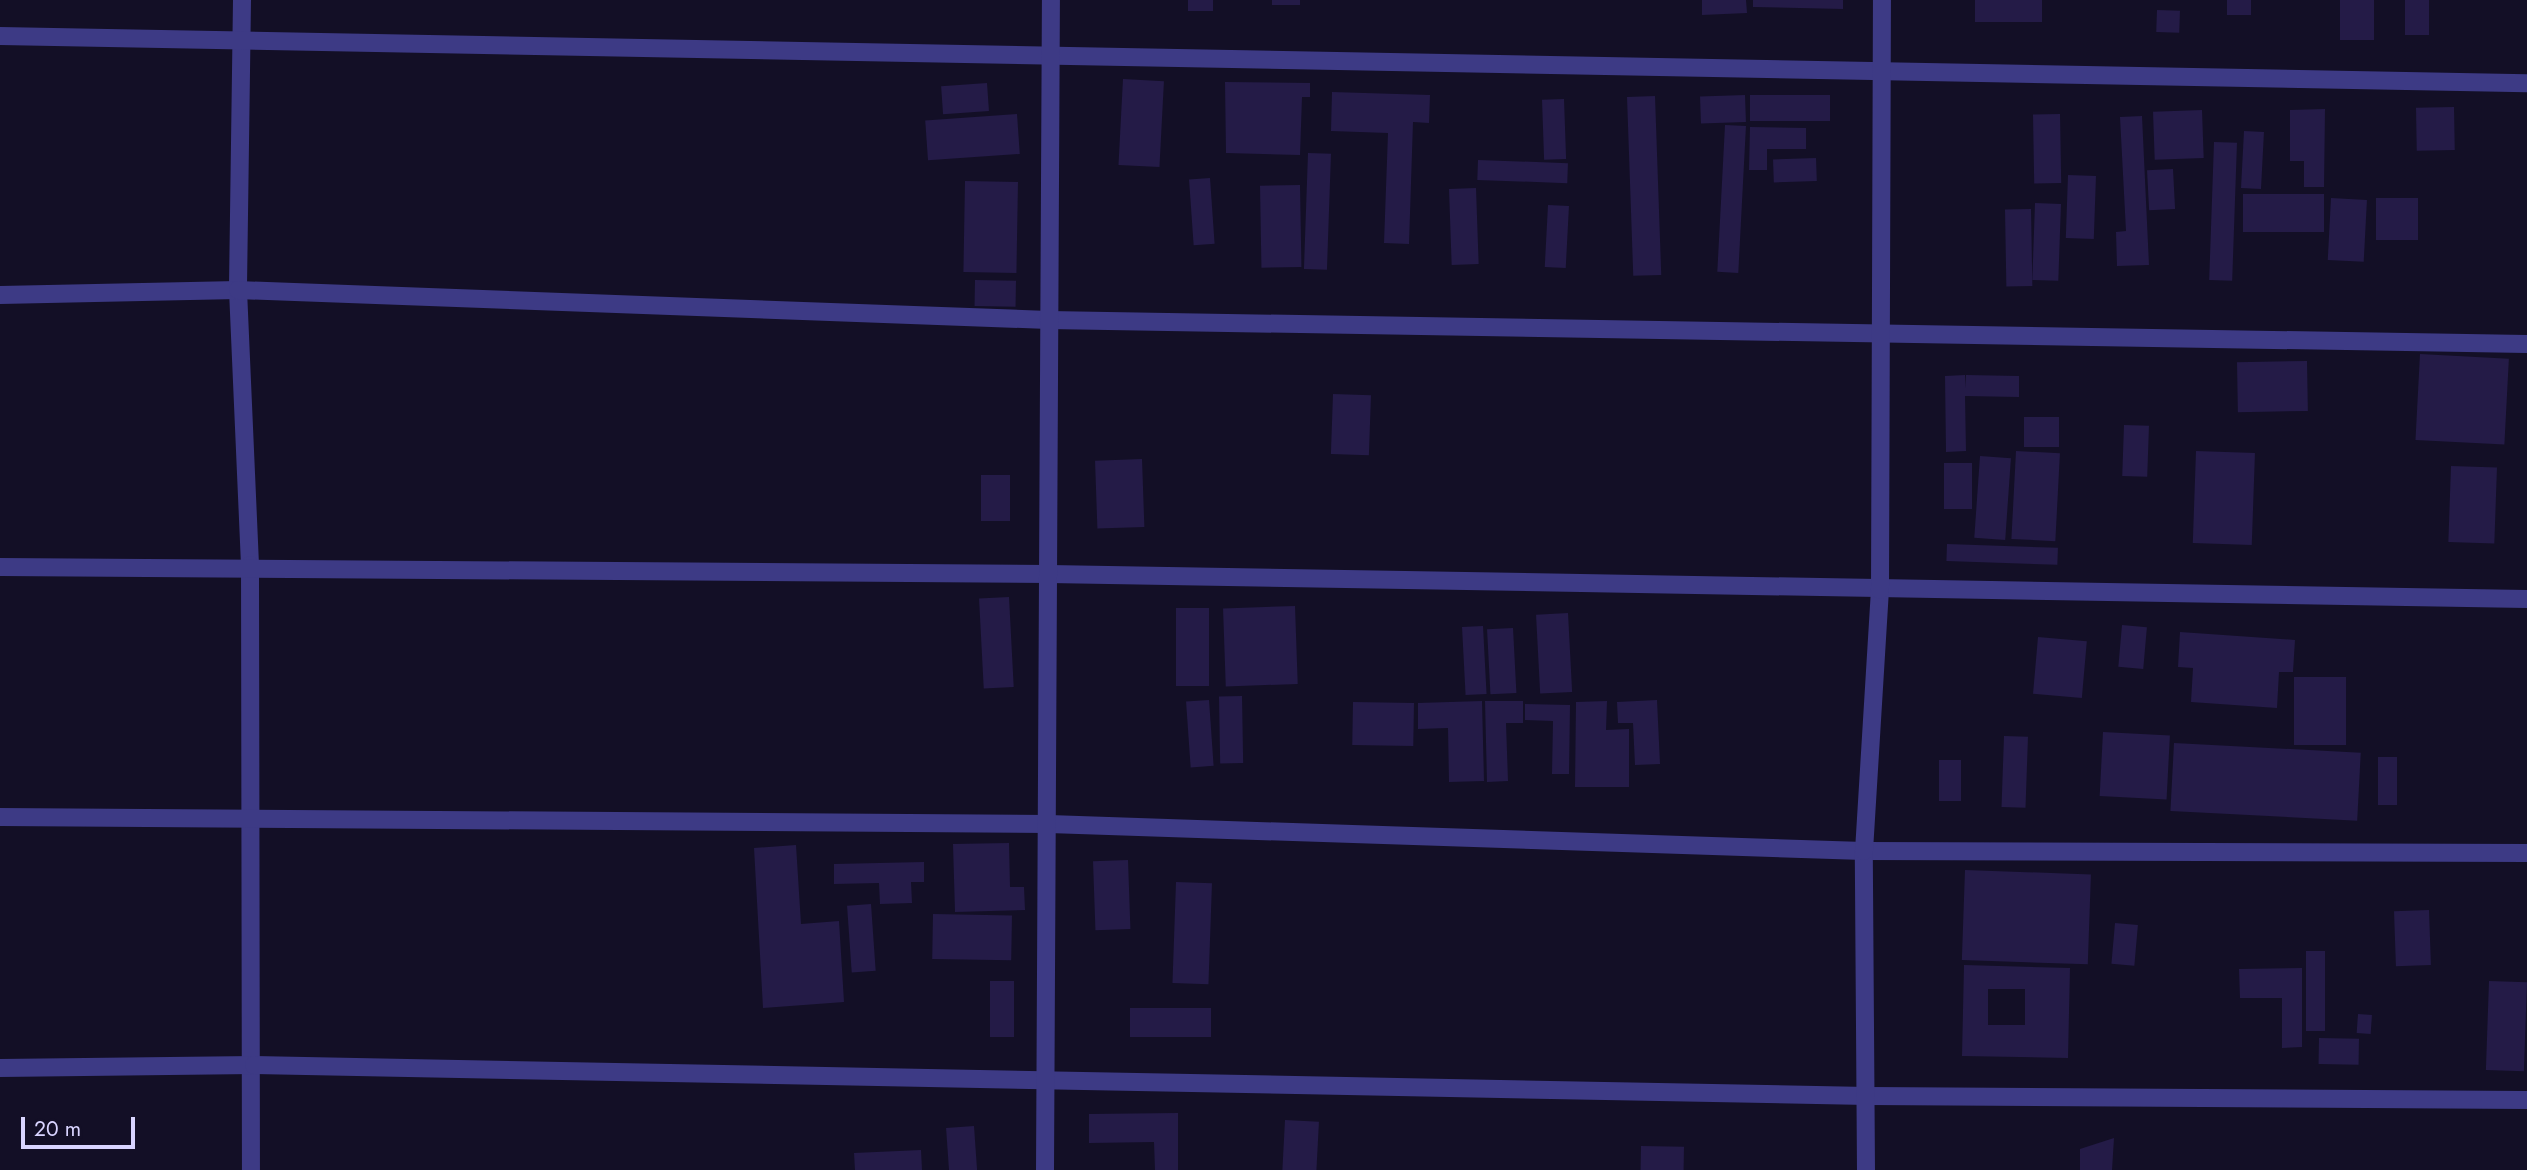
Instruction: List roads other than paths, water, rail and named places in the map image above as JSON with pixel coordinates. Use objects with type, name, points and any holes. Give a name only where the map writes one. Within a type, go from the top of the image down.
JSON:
[{"type":"street","points":[[242,0],[238,290],[250,565],[248,814],[254,1065],[251,1170]]},
{"type":"street","points":[[1045,1170],[1049,824],[1048,320],[1051,0]]},
{"type":"street","points":[[1866,1170],[1868,1096],[1864,852],[1880,590],[1883,335],[1882,0]]},
{"type":"street","points":[[0,36],[242,37],[1050,59],[1883,75],[2527,83]]},
{"type":"street","points":[[0,295],[238,290],[1048,320],[2527,344]]},
{"type":"street","points":[[0,567],[250,565],[1049,574],[2527,599]]},
{"type":"street","points":[[0,817],[248,814],[1049,824],[1864,852],[2527,853]]},
{"type":"street","points":[[0,1068],[254,1065],[1868,1096],[2527,1100]]}]
